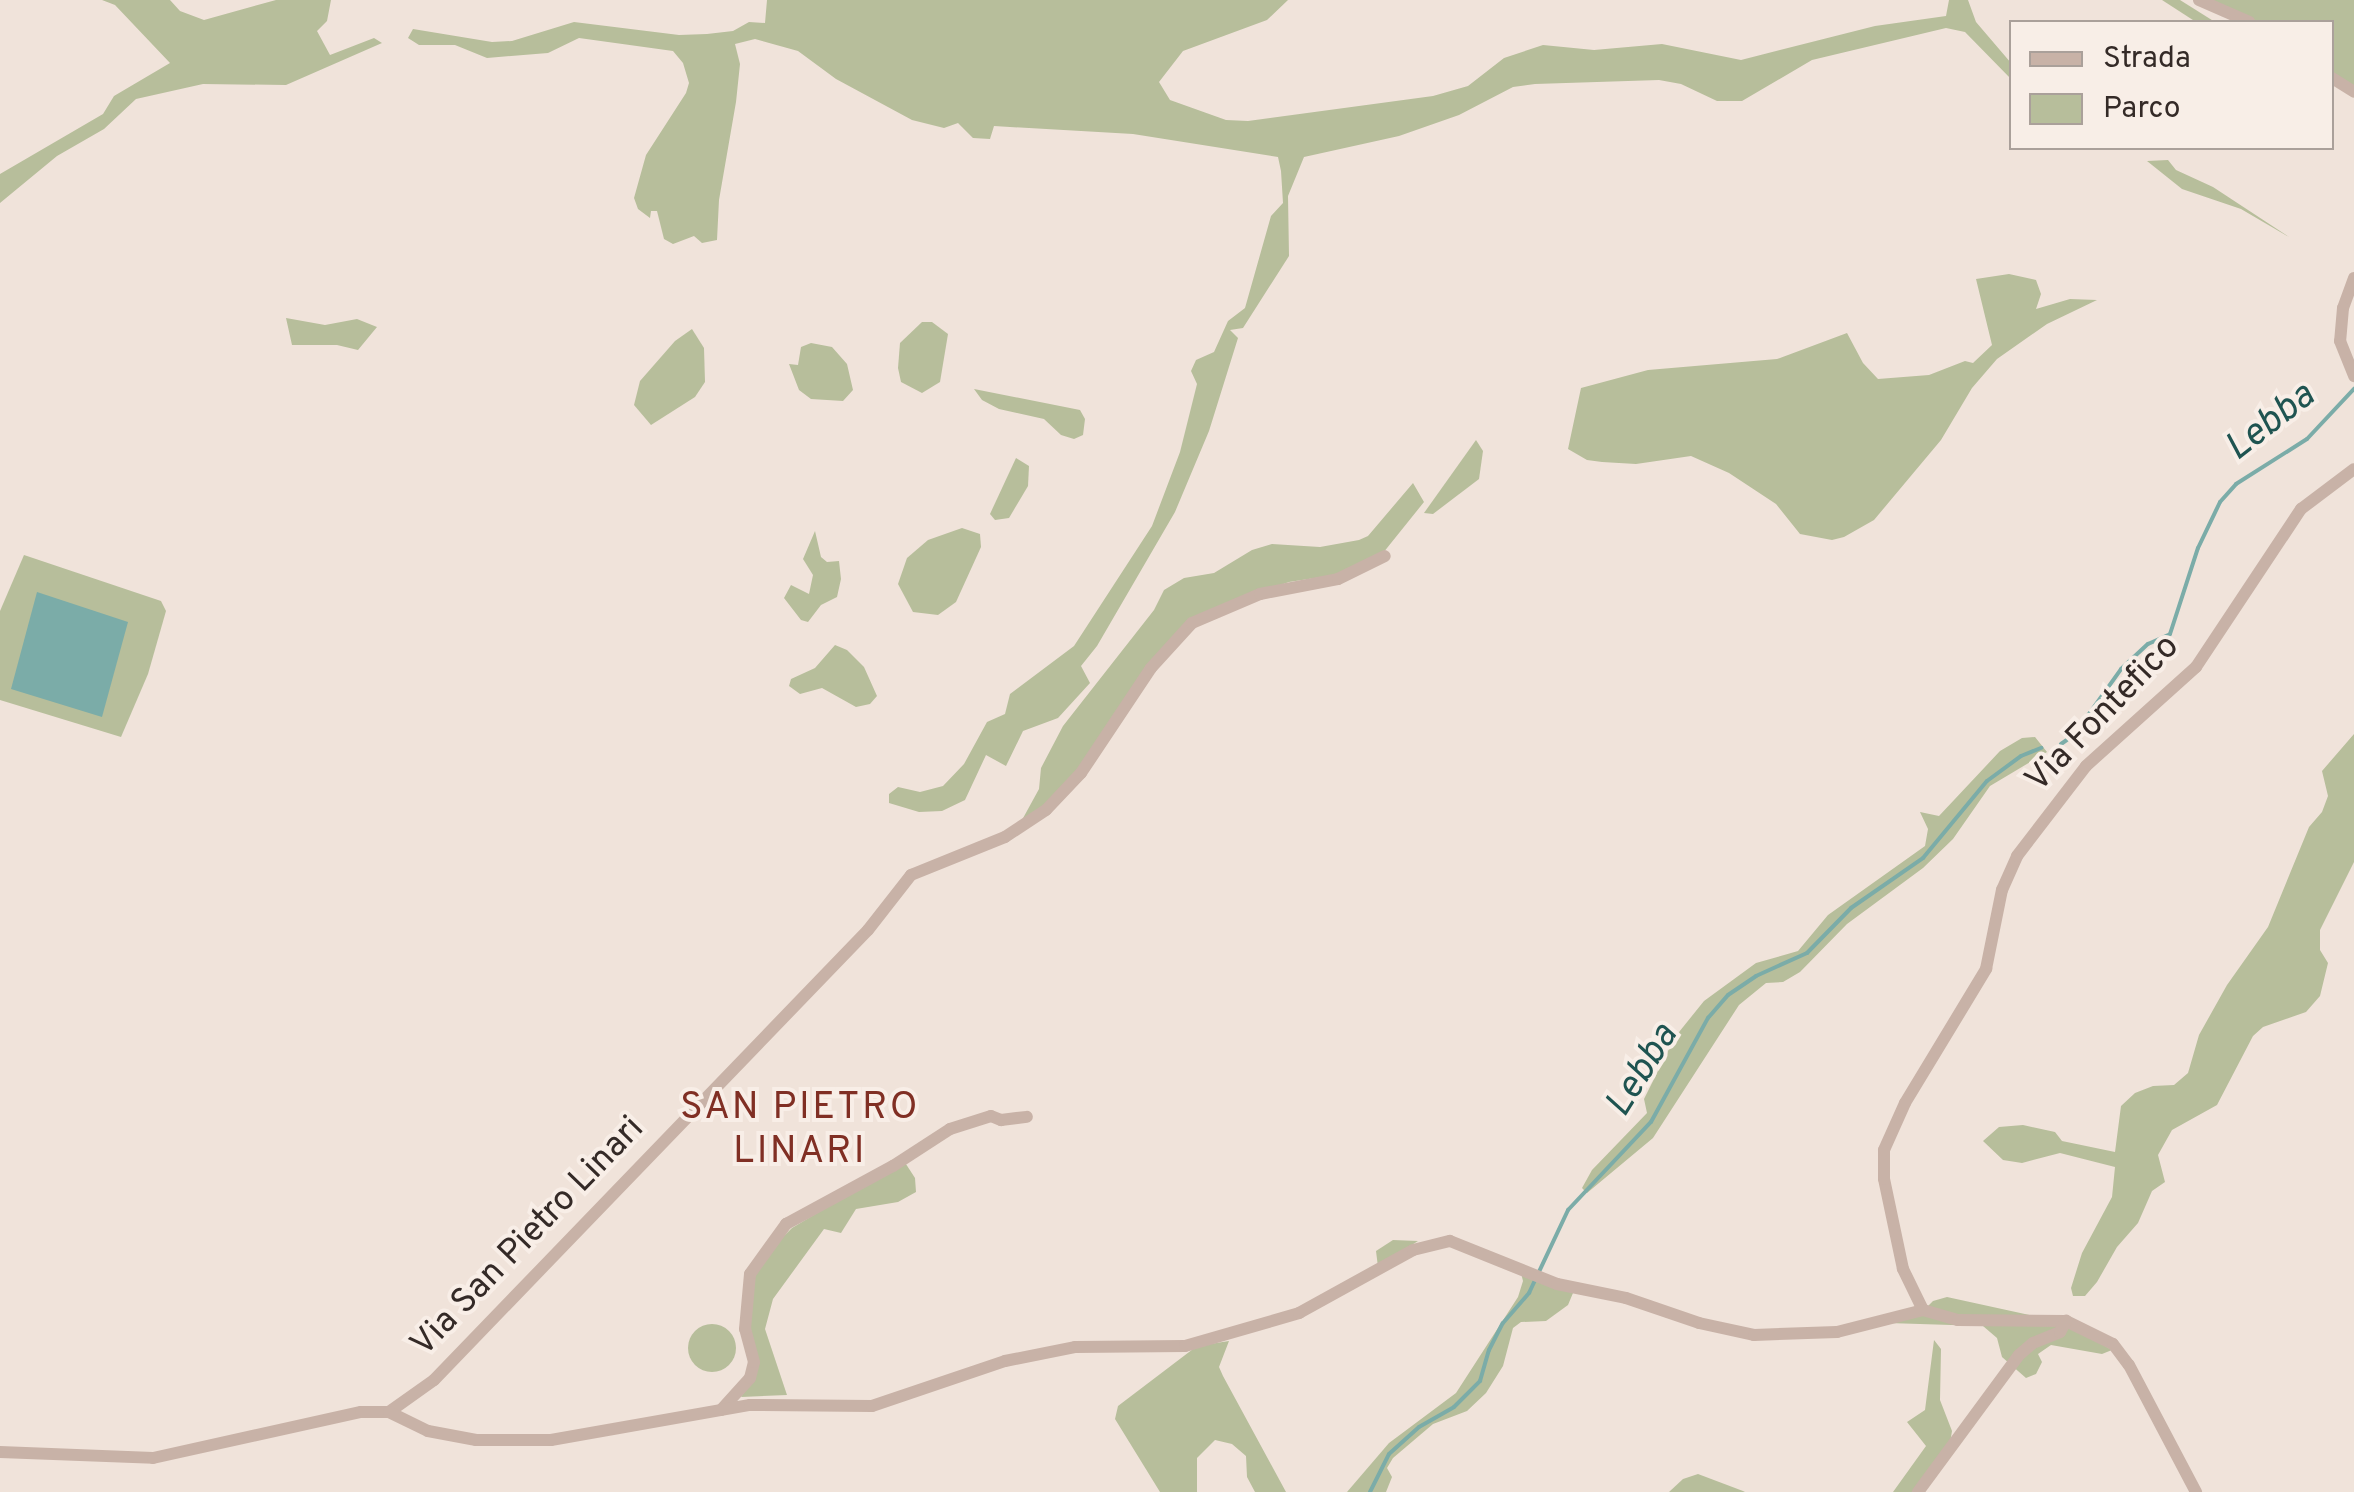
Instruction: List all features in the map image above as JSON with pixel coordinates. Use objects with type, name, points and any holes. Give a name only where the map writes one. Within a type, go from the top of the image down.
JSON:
[{"type":"street","points":[[2199,0],[2244,20]]},
{"type":"street","points":[[2354,278],[2342,308],[2340,341],[2354,376]]},
{"type":"street","name":"Via Fontefico","points":[[1922,1310],[1903,1270],[1884,1179],[1884,1150],[1905,1103],[1986,969],[2002,890],[2016,856],[2086,766],[2196,667],[2301,509],[2354,469]]},
{"type":"street","name":"Via San Pietro Linari","points":[[389,1412],[446,1368],[868,930],[911,875],[1005,837],[1046,810],[1082,773],[1151,668],[1192,623],[1260,594],[1338,579],[1385,556]]},
{"type":"street","points":[[721,1410],[750,1378],[754,1362],[746,1329],[750,1274],[786,1224],[893,1166],[950,1128],[990,1116],[1001,1120],[1027,1117]]},
{"type":"street","points":[[0,1452],[153,1458],[342,1414],[389,1412],[428,1431],[476,1440],[521,1440],[604,1434],[750,1405],[872,1406],[1005,1361],[1076,1347],[1185,1346],[1299,1312],[1413,1250],[1450,1241],[1535,1276],[1626,1298],[1699,1324],[1771,1336],[1837,1332],[1922,1310],[1958,1320],[2066,1321],[2113,1344],[2129,1364],[2196,1492]]},
{"type":"street","points":[[1918,1492],[2019,1354],[2033,1342],[2060,1332],[2066,1321]]},
{"type":"green space","points":[[102,0],[170,0],[180,11],[204,20],[276,0],[331,0],[327,21],[317,31],[330,55],[374,38],[382,43],[286,85],[203,84],[136,99],[104,129],[57,156],[0,203],[0,174],[103,114],[114,96],[170,63],[115,5]]},
{"type":"green space","points":[[767,0],[1288,0],[1267,20],[1183,51],[1159,82],[1170,100],[1226,120],[1248,121],[1433,96],[1468,86],[1504,58],[1543,45],[1594,50],[1662,44],[1741,60],[1875,26],[1946,16],[1949,0],[1968,0],[1976,22],[2009,61],[2009,77],[1965,32],[1946,28],[1812,60],[1742,101],[1717,101],[1681,84],[1659,80],[1535,84],[1513,87],[1459,115],[1399,136],[1304,157],[1288,196],[1289,256],[1243,328],[1230,330],[1238,338],[1209,431],[1175,512],[1097,646],[1081,666],[1090,683],[1058,718],[1023,731],[1006,766],[986,755],[965,800],[942,811],[919,812],[889,803],[889,794],[898,787],[920,792],[943,786],[964,764],[987,722],[1005,714],[1010,694],[1074,646],[1152,526],[1180,452],[1197,384],[1191,371],[1196,360],[1214,352],[1228,321],[1245,308],[1271,216],[1283,203],[1281,171],[1278,157],[1133,134],[994,126],[990,139],[973,138],[958,123],[944,128],[912,120],[836,79],[798,51],[755,39],[735,44],[740,64],[719,200],[717,240],[702,243],[694,236],[673,244],[664,239],[657,211],[651,211],[650,218],[638,209],[634,198],[646,155],[689,83],[683,63],[673,51],[579,38],[548,53],[487,58],[455,45],[419,45],[408,38],[413,29],[492,42],[512,41],[574,22],[679,35],[733,31],[749,22],[765,23]]},
{"type":"green space","points":[[2162,0],[2180,0],[2212,20],[2193,20]]},
{"type":"green space","points":[[2206,0],[2354,0],[2354,87],[2334,75],[2334,20],[2249,20]]},
{"type":"green space","points":[[2168,160],[2176,170],[2213,187],[2289,237],[2241,209],[2182,189],[2147,161]]},
{"type":"green space","points":[[2009,274],[2036,280],[2041,294],[2036,309],[2070,299],[2097,300],[2047,324],[1997,359],[1972,388],[1941,440],[1874,520],[1844,537],[1832,540],[1800,534],[1776,504],[1729,473],[1691,456],[1636,464],[1587,460],[1568,449],[1581,388],[1648,370],[1777,359],[1847,333],[1863,363],[1878,379],[1929,375],[1965,361],[1973,363],[1992,345],[1976,279]]},
{"type":"green space","points":[[286,318],[325,325],[357,319],[377,327],[358,350],[337,345],[292,345]]},
{"type":"green space","points":[[922,322],[932,322],[948,334],[940,382],[922,393],[901,382],[898,368],[900,343]]},
{"type":"green space","points":[[692,329],[704,348],[705,382],[695,397],[651,425],[634,405],[640,381],[675,341]]},
{"type":"green space","points":[[811,343],[832,347],[847,364],[853,390],[843,401],[811,399],[799,390],[789,364],[798,365],[801,347]]},
{"type":"green space","points":[[974,389],[1080,410],[1085,419],[1083,435],[1074,439],[1061,435],[1044,419],[999,409],[982,400]]},
{"type":"green space","points":[[1476,440],[1483,451],[1479,479],[1433,514],[1424,513]]},
{"type":"green space","points":[[1016,458],[1029,466],[1028,486],[1009,518],[995,520],[990,514]]},
{"type":"green space","points":[[1413,483],[1424,502],[1379,558],[1341,574],[1289,582],[1213,609],[1191,622],[1081,772],[1045,809],[1022,820],[1039,789],[1041,768],[1063,726],[1154,610],[1164,590],[1184,578],[1214,573],[1252,550],[1272,544],[1320,547],[1359,540],[1368,536]]},
{"type":"green space","points":[[962,528],[980,534],[981,547],[956,602],[938,615],[913,612],[898,584],[907,558],[928,540]]},
{"type":"green space","points":[[815,531],[821,557],[827,562],[839,561],[841,579],[837,597],[821,605],[808,622],[801,620],[784,598],[791,585],[809,594],[813,575],[803,559]]},
{"type":"green space","points":[[24,555],[161,601],[166,611],[148,674],[121,737],[0,700],[0,611]]},
{"type":"green space","points":[[835,645],[847,650],[864,667],[877,696],[870,704],[856,707],[822,688],[800,694],[789,686],[791,679],[815,668]]},
{"type":"green space","points":[[2354,734],[2354,862],[2320,930],[2320,950],[2328,963],[2320,996],[2306,1012],[2263,1027],[2253,1036],[2217,1105],[2172,1130],[2158,1155],[2165,1182],[2152,1191],[2138,1223],[2117,1247],[2097,1282],[2085,1296],[2073,1296],[2071,1288],[2082,1253],[2112,1197],[2115,1167],[2060,1153],[2022,1163],[2003,1160],[1983,1141],[1999,1127],[2023,1125],[2055,1132],[2062,1141],[2115,1152],[2121,1106],[2135,1093],[2153,1086],[2174,1085],[2188,1073],[2199,1035],[2227,985],[2268,927],[2309,827],[2322,812],[2328,796],[2322,771]]},
{"type":"green space","points":[[2035,737],[2047,752],[1990,786],[1953,839],[1923,868],[1847,924],[1800,972],[1783,982],[1766,983],[1739,1005],[1653,1138],[1587,1193],[1582,1188],[1592,1170],[1647,1113],[1644,1099],[1675,1037],[1704,1001],[1756,963],[1798,951],[1828,915],[1925,846],[1928,829],[1920,812],[1939,816],[2000,751],[2022,738]]},
{"type":"green space","points":[[904,1161],[915,1178],[916,1192],[898,1202],[856,1209],[841,1233],[824,1229],[773,1299],[765,1329],[787,1395],[741,1397],[755,1376],[749,1306],[754,1275],[770,1250],[792,1228]]},
{"type":"green space","points":[[1393,1240],[1418,1241],[1378,1267],[1376,1251]]},
{"type":"green space","points":[[1521,1273],[1573,1293],[1568,1305],[1546,1321],[1521,1322],[1513,1328],[1503,1366],[1486,1393],[1467,1411],[1433,1424],[1393,1458],[1387,1468],[1392,1477],[1386,1492],[1347,1492],[1389,1443],[1456,1393],[1518,1297]]},
{"type":"green space","points":[[1947,1297],[2062,1322],[2112,1350],[2102,1354],[2051,1345],[2038,1354],[2042,1362],[2036,1374],[2026,1378],[2002,1357],[1997,1338],[1983,1326],[1888,1323],[1922,1312],[1933,1301]]},
{"type":"green space","points":[[712,1324],[729,1331],[736,1348],[729,1365],[712,1372],[695,1365],[688,1348],[695,1331]]},
{"type":"green space","points":[[1934,1340],[1941,1349],[1940,1400],[1952,1431],[1950,1443],[1912,1492],[1893,1492],[1926,1446],[1907,1422],[1925,1410]]},
{"type":"green space","points":[[1229,1341],[1219,1367],[1286,1492],[1255,1492],[1247,1477],[1246,1456],[1232,1444],[1215,1440],[1197,1458],[1197,1492],[1160,1492],[1115,1419],[1118,1406],[1197,1346]]},
{"type":"green space","points":[[1698,1474],[1745,1492],[1669,1492],[1683,1479]]},
{"type":"water","points":[[37,592],[128,622],[102,717],[11,689]]},
{"type":"waterway","name":"Lebba","points":[[2061,744],[2074,735],[2121,669],[2148,644],[2170,634],[2198,548],[2220,502],[2236,484],[2307,439],[2354,389]]},
{"type":"waterway","name":"Lebba","points":[[1370,1492],[1389,1454],[1419,1427],[1454,1407],[1480,1381],[1489,1350],[1503,1323],[1529,1293],[1568,1210],[1651,1122],[1708,1018],[1728,995],[1756,976],[1807,953],[1851,908],[1923,858],[1987,781],[2021,756],[2041,748]]},
{"type":"district","name":"SAN PIETRO LINARI","points":[[800,1131]]}]
